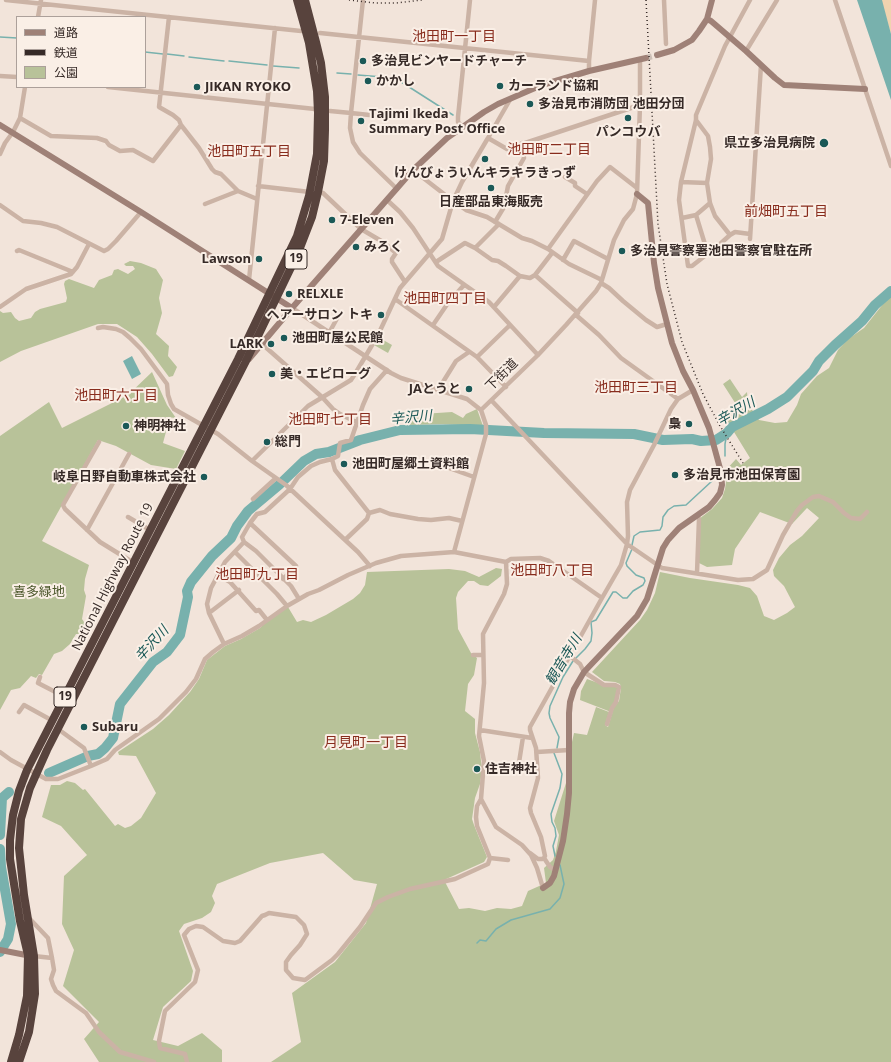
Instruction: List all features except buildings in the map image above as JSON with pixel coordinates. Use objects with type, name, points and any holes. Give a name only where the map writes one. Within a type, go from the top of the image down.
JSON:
[{"type":"highway","name":"National Highway Route 19","points":[[11,1062],[19,1035],[27,996],[31,956],[15,893],[10,859],[10,840],[16,803],[27,770],[150,530],[245,363],[306,234],[314,192],[318,113],[317,91],[309,43],[296,0]]},
{"type":"highway","name":"National Highway Route 19","points":[[19,1062],[29,1032],[35,994],[28,918],[20,863],[19,837],[25,802],[35,774],[208,428],[238,359],[297,236],[314,192],[324,161],[325,97],[319,56],[305,0]]},
{"type":"street","points":[[6,0],[40,2],[301,31]]},
{"type":"street","points":[[363,0],[350,128],[353,142],[360,153],[397,189]]},
{"type":"street","points":[[463,127],[458,122],[458,117],[470,0]]},
{"type":"street","points":[[589,71],[588,61],[596,0]]},
{"type":"street","points":[[664,0],[666,44]]},
{"type":"street","points":[[657,55],[674,50],[692,40],[707,18],[712,0]]},
{"type":"street","points":[[750,0],[729,37],[696,116],[681,182],[679,200],[688,266],[692,266],[735,232],[750,236],[761,65]]},
{"type":"street","points":[[746,51],[770,14],[777,0]]},
{"type":"street","points":[[835,0],[891,166]]},
{"type":"street","points":[[38,16],[40,2]]},
{"type":"street","points":[[169,17],[159,107],[173,115],[178,120],[180,125],[199,148],[215,172],[221,174],[238,191],[257,199]]},
{"type":"street","points":[[707,18],[775,78],[784,84],[865,88]]},
{"type":"street","points":[[249,280],[275,28]]},
{"type":"street","points":[[320,33],[588,61]]},
{"type":"street","points":[[245,363],[262,344],[265,338],[413,170],[436,148],[463,127],[484,112],[511,98],[542,85],[589,71],[643,58]]},
{"type":"street","name":"下街道","points":[[481,410],[538,355],[577,314],[596,291],[601,281],[614,240],[624,220],[633,209],[637,191],[643,58]]},
{"type":"street","points":[[0,76],[16,77]]},
{"type":"street","points":[[0,154],[20,118],[25,88]]},
{"type":"street","points":[[117,88],[314,109]]},
{"type":"street","points":[[252,461],[308,406],[351,380],[378,335],[405,282],[442,238],[453,201],[462,182],[511,98]]},
{"type":"street","points":[[488,138],[507,149],[640,105]]},
{"type":"street","points":[[330,111],[388,117]]},
{"type":"street","points":[[20,118],[51,136],[97,138],[106,141],[109,145],[120,151],[133,150],[153,161],[180,125]]},
{"type":"street","points":[[696,120],[708,136],[711,159],[707,183],[710,203],[714,216],[730,235]]},
{"type":"street","points":[[0,125],[249,280],[387,370],[401,378],[467,399],[481,410],[486,425],[484,438],[454,552]]},
{"type":"street","points":[[475,248],[497,223],[504,207],[508,186],[524,158],[522,143]]},
{"type":"street","points":[[436,262],[465,243],[492,260],[498,261],[520,276],[530,278],[535,275],[587,194],[610,167],[648,203],[658,288],[676,354],[709,428],[721,472],[722,485],[716,500],[679,528],[668,540],[663,548],[647,599],[637,616],[584,672],[574,689],[570,702],[567,814],[563,841],[550,883],[542,888],[537,868],[529,852]]},
{"type":"street","points":[[413,170],[466,210],[482,215],[522,238],[532,241],[577,269],[601,281],[623,301],[657,327],[668,324]]},
{"type":"street","points":[[565,177],[575,183],[575,186],[587,194]]},
{"type":"street","points":[[681,182],[707,183]]},
{"type":"street","points":[[258,186],[323,193],[361,229],[383,242],[396,253],[392,259],[392,262],[405,282]]},
{"type":"street","points":[[205,204],[238,191]]},
{"type":"street","points":[[387,200],[400,212],[413,228],[442,270],[494,307],[538,355]]},
{"type":"street","points":[[682,218],[696,215],[710,203]]},
{"type":"street","points":[[0,205],[23,221],[57,227],[104,251],[108,249],[141,212]]},
{"type":"street","points":[[696,215],[706,251],[708,253]]},
{"type":"street","points":[[563,260],[574,241],[608,259]]},
{"type":"street","points":[[0,306],[26,289],[40,283],[64,278],[73,272],[89,244]]},
{"type":"street","points":[[17,251],[19,250],[73,272]]},
{"type":"street","points":[[535,275],[599,335],[621,358],[678,399]]},
{"type":"street","points":[[494,307],[520,276]]},
{"type":"street","points":[[433,325],[448,303],[464,285]]},
{"type":"street","points":[[395,299],[477,357],[506,387]]},
{"type":"street","points":[[329,333],[340,313]]},
{"type":"street","points":[[477,357],[510,325]]},
{"type":"street","points":[[98,328],[109,328],[123,332],[135,342],[167,384],[168,395],[174,409],[208,428],[277,478],[358,552],[370,566]]},
{"type":"street","points":[[262,344],[340,414],[356,422]]},
{"type":"street","points":[[438,390],[456,361],[469,352]]},
{"type":"street","points":[[299,599],[291,586],[256,551],[244,542],[242,537],[250,523],[258,514],[264,512],[298,477],[311,466],[338,456],[340,444],[352,440],[356,422],[370,389],[387,370]]},
{"type":"street","points":[[555,870],[544,858],[545,856],[541,838],[530,808],[538,778],[536,752],[530,725],[573,658],[574,647],[621,565],[630,546],[628,536],[627,502],[630,490],[671,409],[678,399],[693,390]]},
{"type":"street","points":[[492,401],[630,546],[658,566],[667,569],[746,581],[754,579],[764,573],[770,564],[783,535],[797,511],[802,505],[813,497],[819,496],[826,498],[833,502],[844,514],[851,518],[860,519],[868,512]]},
{"type":"street","points":[[99,442],[64,505],[65,509],[100,542],[134,563]]},
{"type":"street","points":[[87,530],[130,454]]},
{"type":"street","points":[[332,459],[335,470],[369,513]]},
{"type":"street","points":[[449,468],[474,478]]},
{"type":"street","points":[[253,499],[277,478]]},
{"type":"street","points":[[369,513],[380,510],[390,514],[418,520],[449,518],[462,521]]},
{"type":"street","points":[[345,540],[367,518],[369,513]]},
{"type":"street","points":[[697,515],[699,519],[697,573]]},
{"type":"street","points":[[128,517],[150,530]]},
{"type":"street","points":[[250,523],[296,566],[283,579]]},
{"type":"street","points":[[224,644],[206,604],[211,588],[225,562],[244,542]]},
{"type":"street","points":[[235,552],[287,606]]},
{"type":"street","points":[[0,752],[27,770],[46,779],[58,779],[90,764],[107,759],[115,750],[159,719],[186,692],[196,679],[205,659],[224,644],[259,626],[299,599],[370,566],[401,556],[454,552],[506,562],[511,559],[540,558],[549,561],[602,598]]},
{"type":"street","points":[[188,1062],[185,1054],[160,1048],[159,1041],[165,1011],[195,982],[198,970],[184,935],[189,928],[204,926],[223,941],[235,943],[240,941],[265,914],[269,913],[296,917],[304,925],[307,934],[286,962],[286,970],[293,978],[305,980],[338,954],[360,927],[376,903],[410,889],[455,879],[488,864],[490,858],[477,826],[476,812],[481,799],[484,761],[479,736],[484,683],[482,634],[506,589],[506,562]]},
{"type":"street","points":[[218,575],[230,582],[239,590],[256,611],[259,610],[267,620]]},
{"type":"street","points":[[209,613],[239,590]]},
{"type":"street","points":[[473,655],[483,655]]},
{"type":"street","points":[[573,658],[584,672],[604,685],[615,685],[619,687],[616,702],[612,708],[607,724]]},
{"type":"street","points":[[40,677],[38,683],[65,697]]},
{"type":"street","points":[[19,712],[24,705],[53,721]]},
{"type":"street","points":[[58,730],[85,750],[90,764]]},
{"type":"street","points":[[480,730],[532,738]]},
{"type":"street","points":[[518,769],[523,737]]},
{"type":"street","points":[[536,752],[569,750]]},
{"type":"street","points":[[481,799],[496,827],[538,858],[542,860],[544,858]]},
{"type":"street","points":[[490,858],[508,860]]},
{"type":"street","points":[[28,918],[48,938],[54,970],[52,978],[56,991],[86,1013],[99,1032],[120,1052],[154,1062]]},
{"type":"street","points":[[0,950],[31,956],[52,958]]},
{"type":"green space","points":[[130,261],[141,263],[156,269],[163,280],[159,298],[162,313],[156,334],[169,346],[168,356],[177,367],[173,376],[169,377],[137,337],[117,324],[98,324],[21,351],[0,362],[0,311],[3,313],[11,312],[19,321],[31,318],[35,312],[40,309],[66,302],[65,281],[69,279],[94,288],[99,280],[112,275],[114,270],[118,269],[128,274],[135,269],[133,266],[126,266],[124,264]]},
{"type":"green space","points":[[891,297],[891,1062],[271,1062],[301,1042],[292,993],[335,962],[366,923],[377,884],[354,880],[323,853],[270,863],[217,884],[212,896],[215,903],[211,912],[202,918],[184,924],[179,931],[193,971],[191,981],[163,1007],[153,1040],[178,1046],[202,1033],[222,1050],[222,1062],[99,1062],[84,1039],[99,1022],[63,986],[74,950],[62,924],[64,876],[87,855],[61,826],[42,817],[51,785],[60,785],[67,781],[75,783],[83,790],[85,789],[115,826],[118,824],[125,828],[131,826],[141,818],[156,793],[136,756],[119,755],[118,752],[153,729],[169,715],[190,692],[199,679],[207,660],[225,646],[260,628],[268,620],[288,607],[297,622],[303,620],[311,622],[326,615],[353,599],[360,593],[365,585],[367,572],[449,569],[465,571],[479,577],[496,568],[502,569],[501,576],[488,586],[480,585],[474,581],[468,581],[458,592],[456,598],[458,629],[471,653],[477,658],[474,675],[468,684],[465,711],[475,719],[475,733],[480,752],[482,770],[480,784],[475,798],[472,819],[487,857],[484,862],[444,880],[459,909],[469,908],[485,911],[497,908],[511,909],[522,906],[528,891],[546,883],[544,868],[553,860],[556,851],[559,835],[554,821],[566,783],[566,769],[574,733],[587,735],[596,707],[609,712],[605,725],[608,727],[614,707],[619,701],[621,688],[620,684],[604,681],[592,672],[640,620],[647,610],[655,593],[660,572],[750,588],[757,596],[764,616],[774,620],[795,607],[784,586],[774,576],[773,570],[779,558],[790,545],[802,536],[819,518],[807,508],[792,524],[760,512],[735,549],[732,565],[707,567],[697,562],[699,519],[712,509],[722,498],[726,482],[725,471],[736,459],[741,465],[750,458],[726,419],[739,409],[723,384],[730,379],[742,397],[747,392],[748,404],[759,420],[775,423],[787,422],[797,405],[801,394],[817,376],[829,368],[838,350],[848,339],[864,328],[887,299]]},
{"type":"green space","points":[[378,337],[392,345],[388,353],[374,345]]},
{"type":"green space","name":"喜多緑地","points":[[152,372],[167,405],[176,418],[166,417],[162,421],[167,428],[163,443],[185,451],[176,469],[151,465],[116,446],[98,440],[42,541],[89,565],[84,590],[86,596],[82,619],[84,622],[84,628],[81,634],[76,634],[70,644],[62,651],[54,654],[42,675],[39,674],[36,678],[31,676],[20,688],[11,690],[0,710],[0,436],[49,402],[62,428],[128,395]]},
{"type":"green space","points":[[477,409],[483,426],[442,424],[407,425],[407,415],[452,412],[463,418],[466,414]]},
{"type":"green space","points":[[587,679],[604,685],[619,687],[611,712],[580,700],[581,691]]},
{"type":"sand","points":[[882,0],[891,0],[891,34],[882,3]]},
{"type":"water","points":[[857,0],[882,0],[891,34],[891,100]]},
{"type":"water","points":[[132,356],[141,374],[132,379],[123,361]]},
{"type":"waterway","points":[[0,37],[16,38]]},
{"type":"waterway","points":[[146,52],[163,54]]},
{"type":"waterway","points":[[167,54],[184,56]]},
{"type":"waterway","points":[[189,57],[224,61]]},
{"type":"waterway","points":[[229,61],[267,65]]},
{"type":"waterway","points":[[273,66],[299,68]]},
{"type":"waterway","points":[[337,73],[351,74]]},
{"type":"waterway","points":[[358,75],[395,78],[453,115]]},
{"type":"waterway","name":"辛沢川","points":[[49,773],[88,756],[98,754],[105,748],[113,738],[120,704],[153,662],[167,652],[180,635],[188,597],[187,591],[191,582],[212,556],[231,538],[237,526],[248,511],[279,485],[304,461],[316,454],[329,452],[360,440],[400,430],[470,429],[544,433],[634,434],[663,440],[716,440],[727,433],[732,427],[768,409],[787,397],[813,371],[819,361],[862,321],[875,305],[891,291]]},
{"type":"waterway","name":"観音寺川","points":[[725,456],[727,433]]},
{"type":"waterway","name":"観音寺川","points":[[632,545],[634,536],[640,532],[660,530],[663,517],[668,510],[674,506],[686,505],[712,481]]},
{"type":"waterway","name":"観音寺川","points":[[557,748],[559,737],[550,718],[550,706],[563,677],[573,661],[591,641],[591,622],[596,620],[613,592],[616,592],[623,598],[627,598],[633,591],[643,585],[645,581],[644,578],[636,575],[627,566],[626,563],[632,549]]},
{"type":"waterway","name":"観音寺川","points":[[554,753],[562,774],[560,788],[551,814],[556,836],[553,846],[555,856]]},
{"type":"waterway","name":"辛沢川","points":[[0,835],[2,798],[9,792]]},
{"type":"waterway","name":"辛沢川","points":[[0,849],[1,867],[11,924],[8,939],[0,952]]},
{"type":"waterway","name":"観音寺川","points":[[477,943],[480,940],[486,941],[496,929],[511,920],[550,909],[560,898],[564,884],[560,865]]},
{"type":"tunnel","points":[[646,58],[657,55]]},
{"type":"railway","points":[[349,0],[375,3],[396,3],[422,0]]},
{"type":"railway","points":[[646,0],[658,224],[667,284],[682,342],[703,394],[720,426],[743,463]]},
{"type":"place","name":"多治見ビンヤードチャーチ","points":[[363,61]]},
{"type":"place","name":"かかし","points":[[368,81]]},
{"type":"place","name":"カーランド協和","points":[[500,86]]},
{"type":"place","name":"JIKAN RYOKO","points":[[197,87]]},
{"type":"place","name":"多治見市消防団 池田分団","points":[[530,104]]},
{"type":"place","name":"パンコウバ","points":[[628,118]]},
{"type":"place","name":"Tajimi Ikeda Summary Post Office","points":[[361,121]]},
{"type":"place","name":"県立多治見病院","points":[[824,143]]},
{"type":"place","name":"けんびょういんキラキラきっず","points":[[485,159]]},
{"type":"place","name":"日産部品東海販売","points":[[491,188]]},
{"type":"place","name":"7-Eleven","points":[[332,220]]},
{"type":"place","name":"みろく","points":[[356,247]]},
{"type":"place","name":"多治見警察署池田警察官駐在所","points":[[622,251]]},
{"type":"place","name":"Lawson","points":[[259,259]]},
{"type":"place","name":"RELXLE","points":[[289,294]]},
{"type":"place","name":"ヘアーサロン トキ","points":[[381,315]]},
{"type":"place","name":"池田町屋公民館","points":[[284,338]]},
{"type":"place","name":"LARK","points":[[271,344]]},
{"type":"place","name":"美・エピローグ","points":[[272,374]]},
{"type":"place","name":"JAとうと","points":[[469,389]]},
{"type":"place","name":"梟","points":[[689,424]]},
{"type":"place","name":"神明神社","points":[[126,426]]},
{"type":"place","name":"総門","points":[[267,442]]},
{"type":"place","name":"池田町屋郷土資料館","points":[[344,464]]},
{"type":"place","name":"多治見市池田保育園","points":[[675,475]]},
{"type":"place","name":"岐阜日野自動車株式会社","points":[[204,477]]},
{"type":"place","name":"Subaru","points":[[84,727]]},
{"type":"place","name":"住吉神社","points":[[477,769]]},
{"type":"district","name":"池田町一丁目","points":[[454,37]]},
{"type":"district","name":"池田町二丁目","points":[[549,150]]},
{"type":"district","name":"池田町五丁目","points":[[249,152]]},
{"type":"district","name":"前畑町五丁目","points":[[786,212]]},
{"type":"district","name":"池田町四丁目","points":[[445,299]]},
{"type":"district","name":"池田町三丁目","points":[[636,388]]},
{"type":"district","name":"池田町六丁目","points":[[116,396]]},
{"type":"district","name":"池田町七丁目","points":[[330,420]]},
{"type":"district","name":"池田町八丁目","points":[[552,571]]},
{"type":"district","name":"池田町九丁目","points":[[257,575]]},
{"type":"district","name":"月見町一丁目","points":[[366,743]]}]
